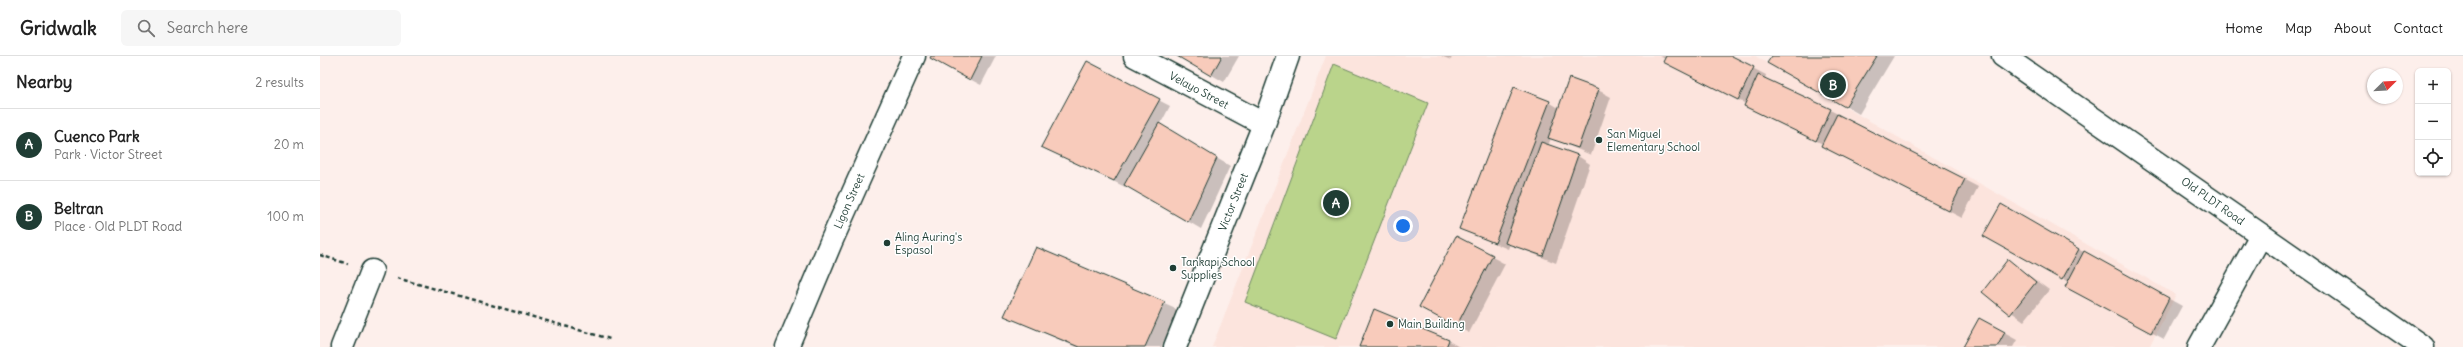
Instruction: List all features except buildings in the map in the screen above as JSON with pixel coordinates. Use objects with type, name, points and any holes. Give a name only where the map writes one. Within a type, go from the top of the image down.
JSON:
[{"type":"street","name":"Ligon Street","points":[[787,347],[831,242],[914,56]]},
{"type":"street","name":"Velayo Street","points":[[1135,56],[1264,124]]},
{"type":"street","name":"Victor Street","points":[[1175,347],[1264,124],[1288,56]]},
{"type":"street","name":"Old PLDT Road","points":[[2003,56],[2423,347]]},
{"type":"street","points":[[2199,347],[2261,235]]},
{"type":"street","points":[[342,347],[372,272]]},
{"type":"path","points":[[320,255],[372,272],[610,339]]},
{"type":"shaded area","name":"San Miguel Elementary School","points":[[1326,56],[1755,56],[2176,295],[2149,347],[1212,347]]},
{"type":"green space","points":[[1334,64],[1428,103],[1336,339],[1245,302]]},
{"type":"place","name":"Beltran","points":[[1833,85]]},
{"type":"place","name":"San Miguel Elementary School","points":[[1599,140]]},
{"type":"place","name":"Cuenco Park","points":[[1336,203]]},
{"type":"place","name":"Aling Auring's Espasol","points":[[887,243]]},
{"type":"place","name":"Tankapi School Supplies","points":[[1173,268]]},
{"type":"place","name":"Main Building","points":[[1390,324]]}]
